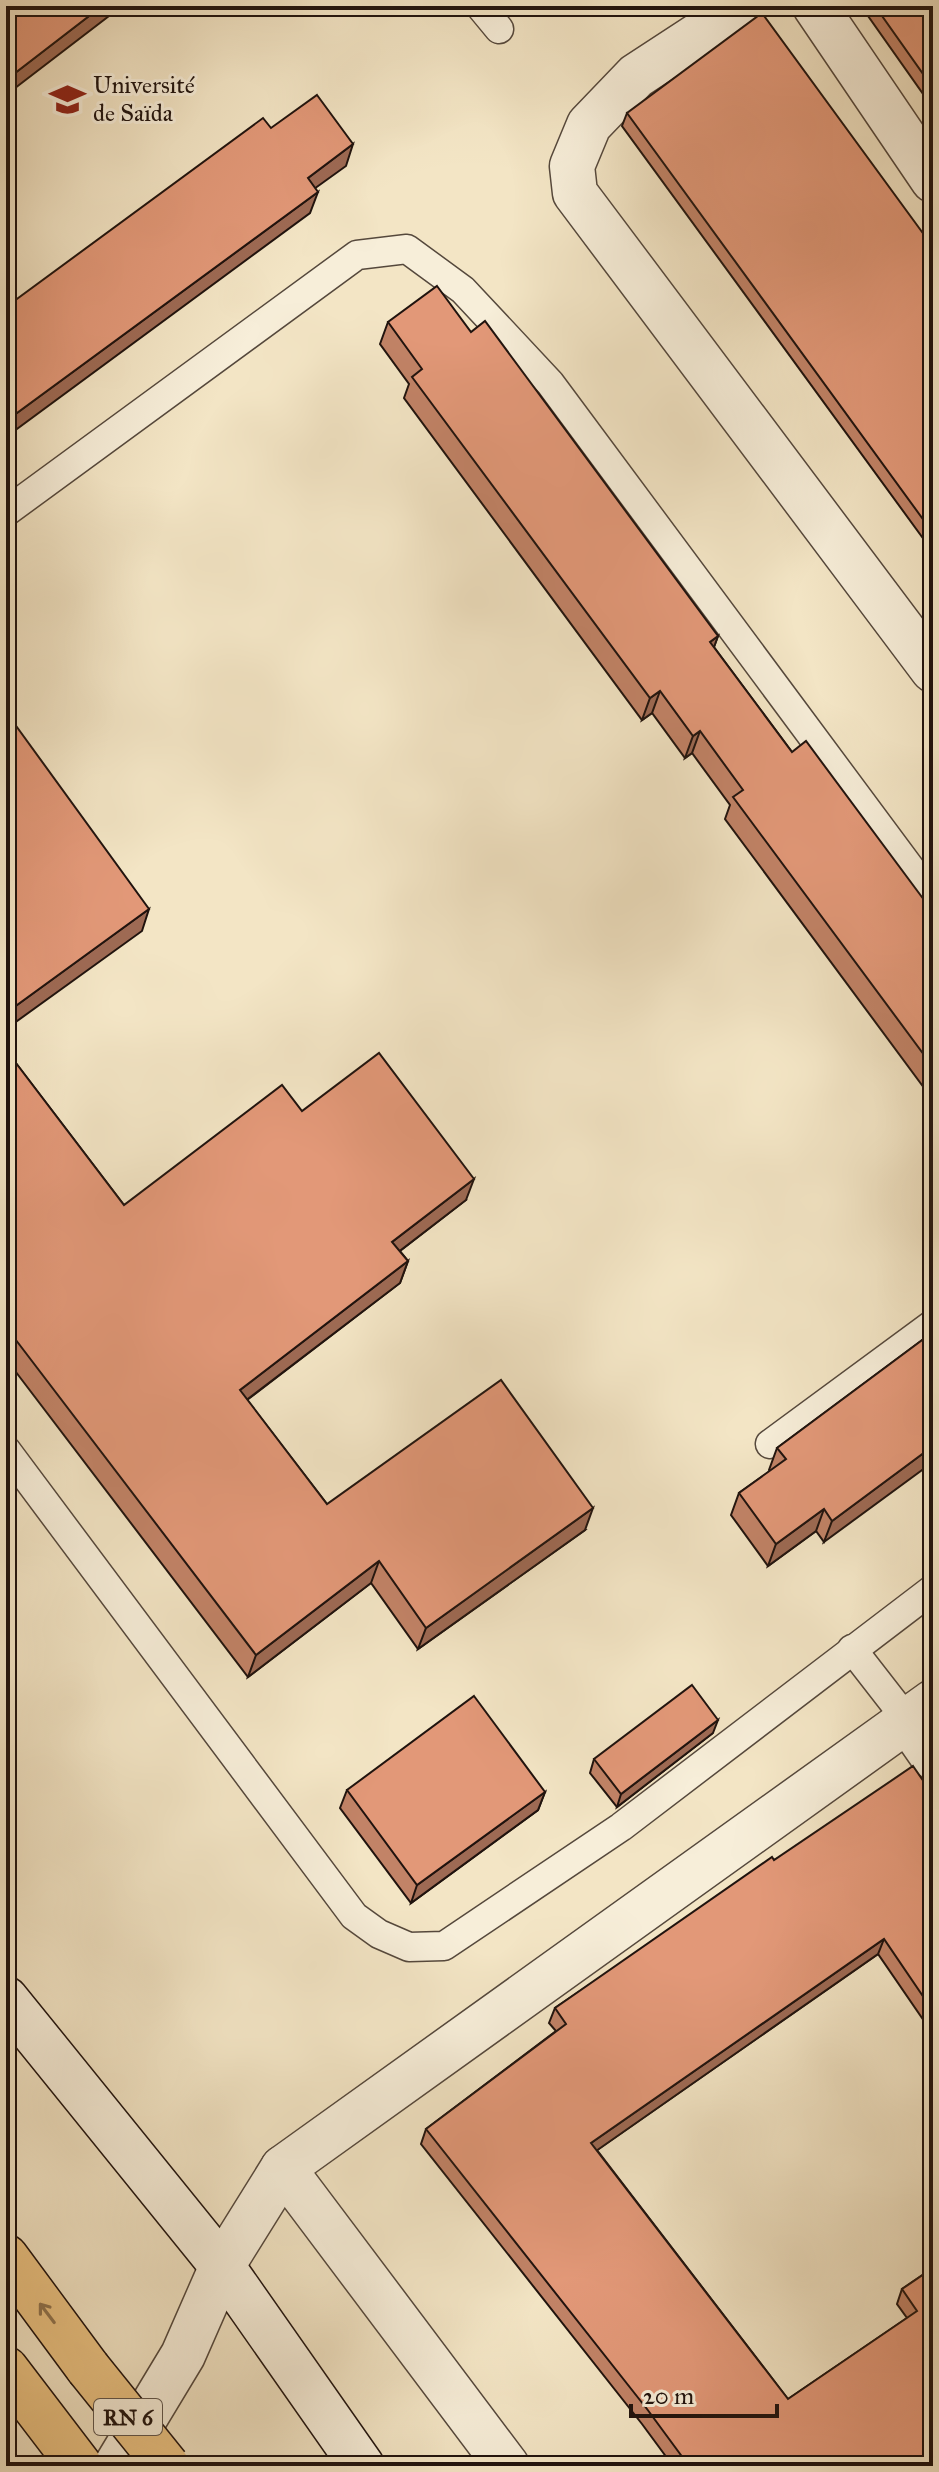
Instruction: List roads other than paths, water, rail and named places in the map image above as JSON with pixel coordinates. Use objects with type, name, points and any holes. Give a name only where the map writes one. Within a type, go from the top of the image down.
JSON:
[{"type":"main road","name":"RN 6","points":[[6,2257],[88,2368],[167,2466]]},
{"type":"main road","name":"RN 6","points":[[19,2386],[80,2466]]},
{"type":"street","points":[[743,6],[636,76],[589,125],[572,166],[575,193],[933,670]]},
{"type":"street","points":[[815,6],[929,165]]},
{"type":"street","points":[[116,2466],[183,2355],[222,2266],[283,2168],[920,1712],[933,1757]]},
{"type":"street","points":[[6,1999],[222,2266],[362,2466]]},
{"type":"street","points":[[283,2168],[507,2466]]},
{"type":"lane","points":[[480,6],[499,29]]},
{"type":"lane","points":[[6,512],[357,255],[407,249],[463,290],[550,383],[933,899]]},
{"type":"lane","points":[[770,1444],[933,1324]]},
{"type":"lane","points":[[6,1450],[354,1916],[379,1934],[409,1947],[444,1946],[520,1897],[621,1827],[933,1589]]},
{"type":"lane","points":[[852,1649],[920,1712]]},
{"type":"place","name":"Université de Saïda","points":[[67,99]]}]
